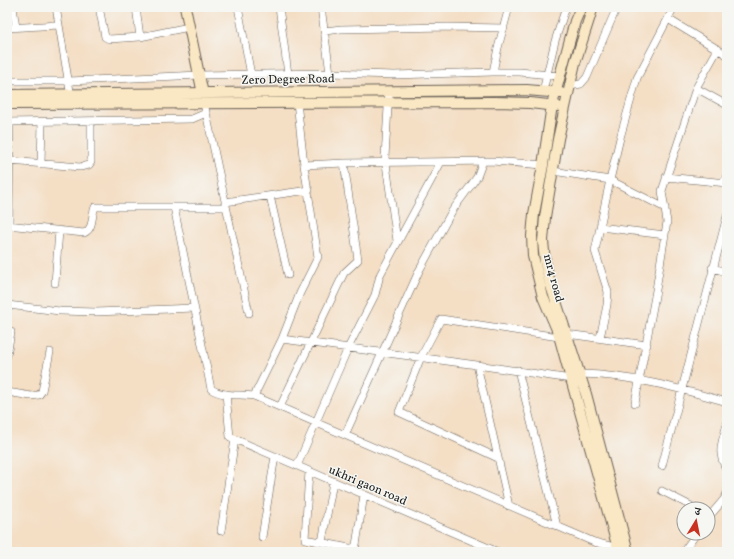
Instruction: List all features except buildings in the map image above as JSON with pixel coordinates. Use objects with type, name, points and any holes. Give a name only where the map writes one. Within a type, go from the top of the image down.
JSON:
[{"type":"street","points":[[13,7],[16,28]]},
{"type":"street","points":[[56,7],[72,99]]},
{"type":"street","points":[[99,7],[105,37],[109,39],[114,40],[140,37],[189,27]]},
{"type":"street","points":[[136,7],[140,37]]},
{"type":"street","points":[[185,7],[200,75],[203,98],[225,205],[249,312]]},
{"type":"street","points":[[238,7],[251,75]]},
{"type":"street","points":[[279,7],[288,74]]},
{"type":"street","points":[[321,7],[330,74]]},
{"type":"street","points":[[493,72],[509,7]]},
{"type":"street","points":[[544,91],[555,41],[566,7]]},
{"type":"street","name":"mr4 road","points":[[563,336],[543,297],[533,256],[532,236],[534,214],[552,105],[575,21],[581,7]]},
{"type":"street","name":"mr4 road","points":[[593,7],[583,36],[558,139],[543,229],[544,262],[575,376],[618,550]]},
{"type":"street","points":[[569,90],[581,84],[587,77],[616,7]]},
{"type":"street","points":[[600,338],[608,292],[595,251],[610,180],[620,138],[638,78],[674,7]]},
{"type":"street","points":[[668,19],[727,55]]},
{"type":"street","points":[[7,28],[59,25]]},
{"type":"street","points":[[324,31],[448,26],[504,28]]},
{"type":"street","points":[[635,403],[647,345],[667,222],[662,191],[696,88],[718,49]]},
{"type":"street","points":[[7,81],[70,81],[200,75],[394,75],[493,72],[520,72],[559,76]]},
{"type":"street","points":[[696,88],[727,105]]},
{"type":"street","name":"Zero Degree Road","points":[[7,95],[72,99],[203,98],[389,91],[526,90],[555,92],[569,90]]},
{"type":"street","points":[[389,91],[386,130],[386,163],[397,242]]},
{"type":"street","name":"Zero Degree Road","points":[[203,98],[296,102],[494,102],[565,107]]},
{"type":"street","name":"Zero Degree Road","points":[[7,104],[72,99]]},
{"type":"street","points":[[254,396],[282,339],[300,293],[318,257],[296,102]]},
{"type":"street","points":[[206,113],[192,119],[91,122],[8,122],[10,162],[8,174],[8,225],[84,233],[90,228],[92,213],[95,207],[174,207],[225,205],[308,190]]},
{"type":"street","points":[[41,164],[42,122]]},
{"type":"street","points":[[10,162],[80,167],[89,165],[91,156],[91,122]]},
{"type":"street","points":[[304,165],[483,161],[543,165]]},
{"type":"street","points":[[345,435],[419,271],[452,211],[477,177],[483,161]]},
{"type":"street","points":[[297,466],[348,348],[375,295],[380,275],[440,162]]},
{"type":"street","points":[[280,407],[344,273],[358,260],[344,163]]},
{"type":"street","points":[[553,171],[610,180],[665,208]]},
{"type":"street","points":[[666,178],[726,183],[727,174]]},
{"type":"street","points":[[270,196],[288,275]]},
{"type":"street","points":[[174,207],[211,389],[216,392],[226,394],[254,396],[594,542],[618,550]]},
{"type":"street","points":[[662,466],[712,268],[727,216]]},
{"type":"street","points":[[600,228],[665,234]]},
{"type":"street","points":[[54,283],[59,231]]},
{"type":"street","points":[[712,268],[727,272]]},
{"type":"street","points":[[7,305],[60,311],[96,312],[194,308]]},
{"type":"street","points":[[498,458],[399,412],[421,357],[441,319],[563,336],[600,338],[647,345]]},
{"type":"street","points":[[7,355],[11,332]]},
{"type":"street","points":[[282,339],[518,370],[575,376],[604,374],[640,379],[727,402]]},
{"type":"street","points":[[7,392],[31,396],[39,395],[42,391],[50,352]]},
{"type":"street","points":[[477,365],[509,506]]},
{"type":"street","points":[[518,370],[557,526]]},
{"type":"street","name":"mr4 road","points":[[575,376],[586,394],[628,552]]},
{"type":"street","points":[[221,531],[232,438],[226,394]]},
{"type":"street","points":[[727,424],[720,452],[727,470]]},
{"type":"street","name":"ukhri gaon road","points":[[232,438],[498,552]]},
{"type":"street","points":[[262,537],[275,456]]},
{"type":"street","points":[[309,471],[304,539],[353,548],[356,545],[364,495]]},
{"type":"street","points":[[322,542],[334,482]]},
{"type":"street","points":[[662,491],[681,501]]},
{"type":"street","points":[[716,508],[725,498],[727,493]]},
{"type":"street","points":[[683,552],[691,541]]}]
